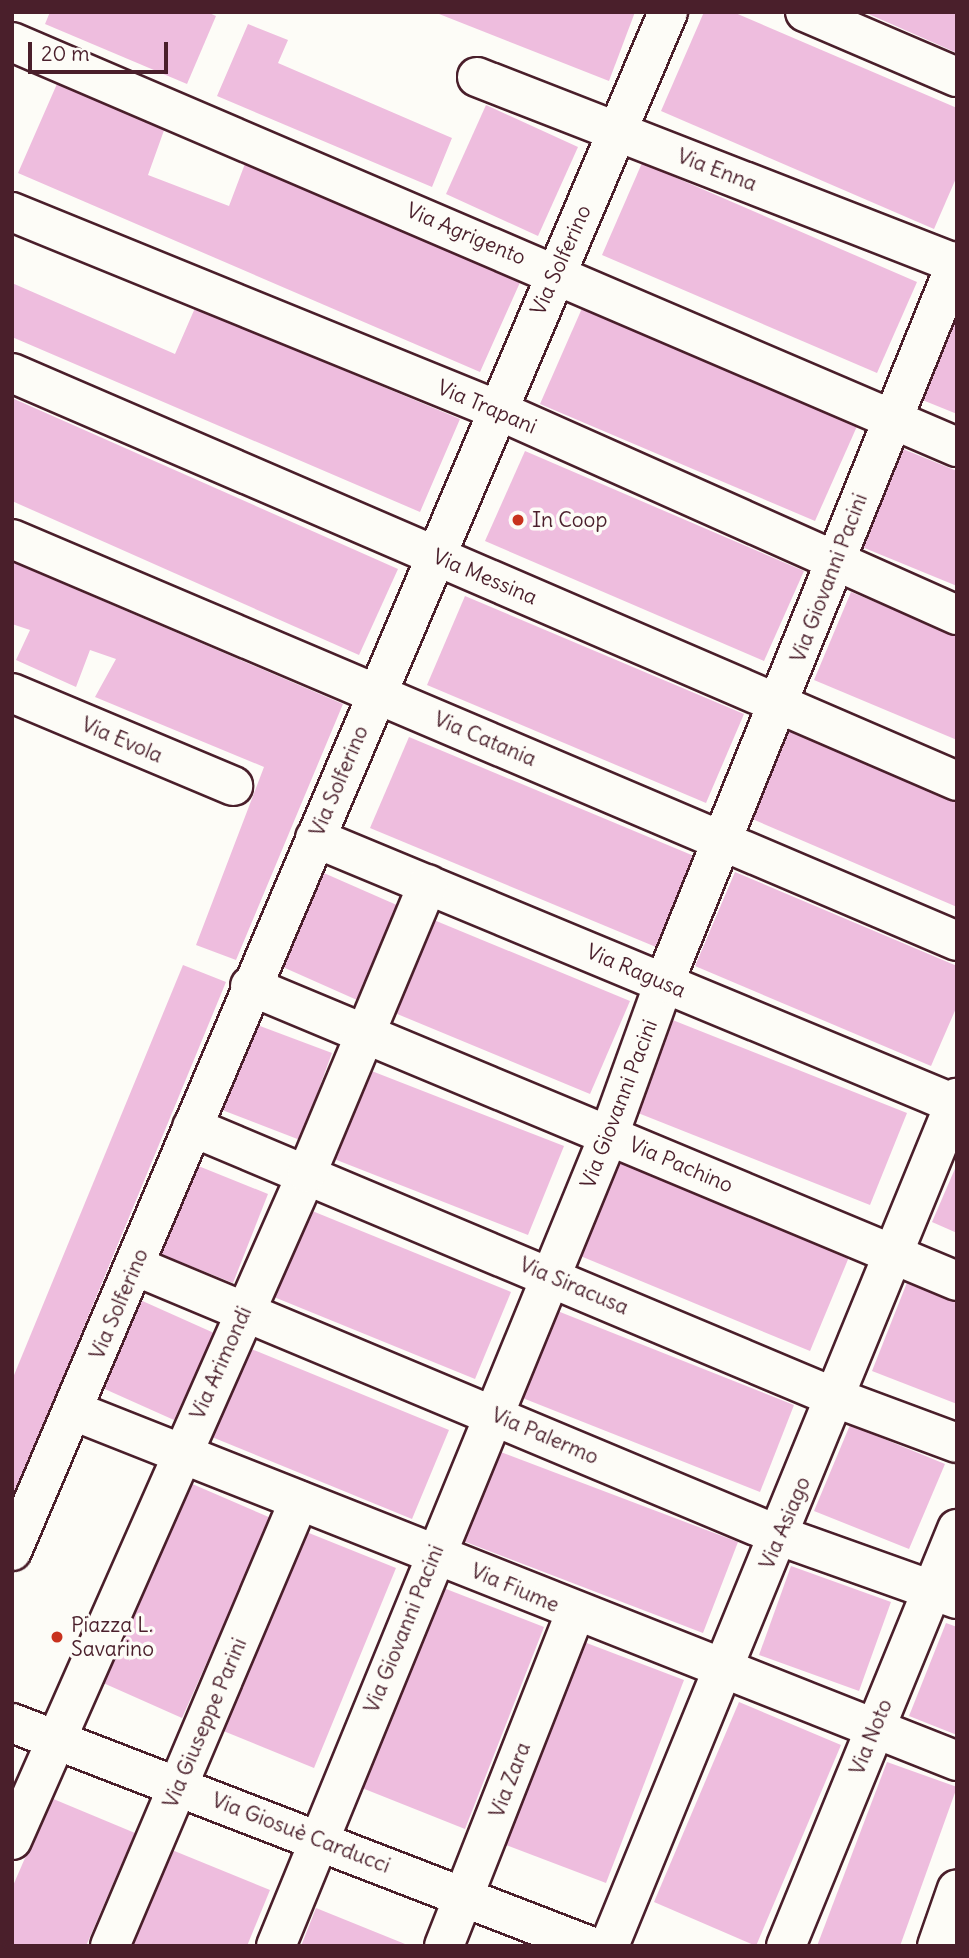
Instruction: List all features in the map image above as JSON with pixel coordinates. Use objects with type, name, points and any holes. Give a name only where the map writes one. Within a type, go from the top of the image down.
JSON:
[{"type":"street","name":"Via Solferino","points":[[12,1551],[74,1411],[250,986],[437,557],[495,409],[619,132],[668,12]]},
{"type":"street","points":[[805,12],[957,77]]},
{"type":"street","name":"Via Agrigento","points":[[12,42],[555,272],[891,421],[957,447]]},
{"type":"street","name":"Via Enna","points":[[477,77],[956,263]]},
{"type":"street","name":"Via Trapani","points":[[12,212],[495,409],[957,615]]},
{"type":"street","name":"Via Giovanni Pacini","points":[[276,1946],[433,1554],[494,1415],[609,1135],[664,983],[781,702],[956,263]]},
{"type":"street","name":"Via Messina","points":[[12,373],[781,702],[957,781]]},
{"type":"street","name":"Via Catania","points":[[12,539],[957,941]]},
{"type":"street","name":"Via Evola","points":[[12,693],[233,786]]},
{"type":"street","name":"Via Ragusa","points":[[314,838],[956,1102]]},
{"type":"street","name":"Via Arimondi","points":[[12,1840],[307,1173],[428,884]]},
{"type":"street","name":"Via Pachino","points":[[250,986],[368,1032],[957,1281]]},
{"type":"street","name":"Via Asiago","points":[[609,1946],[720,1669],[780,1536],[956,1102]]},
{"type":"street","name":"Via Siracusa","points":[[192,1127],[307,1173],[836,1398],[957,1443]]},
{"type":"street","name":"Via Palermo","points":[[135,1266],[780,1536],[944,1594]]},
{"type":"street","name":"Via Fiume","points":[[74,1411],[182,1451],[575,1614],[720,1669],[873,1732],[957,1761]]},
{"type":"street","name":"Via Giuseppe Parini","points":[[110,1946],[299,1500]]},
{"type":"street","name":"Via Noto","points":[[786,1946],[873,1732],[944,1594],[957,1528]]},
{"type":"street","name":"Via Zara","points":[[444,1946],[575,1614]]},
{"type":"street","name":"Via Giosuè Carducci","points":[[12,1723],[590,1946]]},
{"type":"street","points":[[937,1946],[957,1889]]},
{"type":"building","points":[[50,12],[207,12],[216,16],[187,84],[45,24]]},
{"type":"building","points":[[434,12],[635,12],[609,81]]},
{"type":"building","points":[[704,12],[733,12],[957,108],[957,176],[934,229],[661,111]]},
{"type":"building","points":[[864,12],[957,12],[957,53]]},
{"type":"building","points":[[248,24],[288,40],[278,63],[452,138],[432,187],[217,96]]},
{"type":"building","points":[[60,77],[167,122],[148,175],[229,206],[246,161],[522,278],[480,372],[18,173]]},
{"type":"building","points":[[486,105],[578,147],[538,236],[446,194]]},
{"type":"building","points":[[642,163],[917,282],[877,373],[602,255]]},
{"type":"building","points":[[12,283],[175,354],[195,308],[460,419],[420,512],[12,337]]},
{"type":"building","points":[[583,306],[858,424],[815,521],[540,404]]},
{"type":"building","points":[[957,312],[957,414],[920,399]]},
{"type":"building","points":[[12,398],[398,569],[359,655],[12,501]]},
{"type":"building","points":[[903,449],[957,471],[957,586],[862,547]]},
{"type":"building","points":[[525,451],[804,571],[764,661],[485,541]]},
{"type":"building","points":[[12,562],[343,704],[236,960],[196,945],[264,767],[95,697],[116,659],[90,650],[76,687],[16,660],[30,630],[12,624]]},
{"type":"building","points":[[851,592],[957,636],[957,740],[814,680]]},
{"type":"building","points":[[465,596],[744,714],[706,803],[427,685]]},
{"type":"building","points":[[789,730],[957,802],[957,907],[750,818]]},
{"type":"building","points":[[409,737],[694,856],[656,947],[370,828]]},
{"type":"building","points":[[317,870],[399,906],[357,1000],[276,964]]},
{"type":"building","points":[[735,872],[957,966],[957,1006],[931,1066],[695,966]]},
{"type":"building","points":[[429,918],[630,1001],[590,1094],[390,1011]]},
{"type":"building","points":[[183,965],[226,982],[12,1501],[12,1380]]},
{"type":"building","points":[[670,1019],[907,1113],[870,1205],[633,1111]]},
{"type":"building","points":[[249,1022],[332,1053],[300,1140],[217,1108]]},
{"type":"building","points":[[364,1068],[564,1146],[528,1235],[329,1157]]},
{"type":"building","points":[[617,1161],[849,1257],[810,1351],[578,1255]]},
{"type":"building","points":[[191,1163],[268,1194],[233,1283],[156,1252]]},
{"type":"building","points":[[957,1164],[957,1233],[932,1222]]},
{"type":"building","points":[[305,1208],[511,1292],[475,1379],[269,1295]]},
{"type":"building","points":[[908,1280],[957,1299],[957,1404],[872,1371]]},
{"type":"building","points":[[138,1299],[214,1333],[174,1420],[98,1386]]},
{"type":"building","points":[[555,1310],[794,1405],[760,1492],[520,1397]]},
{"type":"building","points":[[244,1346],[449,1430],[412,1519],[207,1435]]},
{"type":"building","points":[[850,1425],[945,1464],[909,1549],[814,1511]]},
{"type":"building","points":[[498,1451],[738,1542],[703,1633],[463,1541]]},
{"type":"building","points":[[190,1483],[271,1518],[182,1718],[101,1682]]},
{"type":"building","points":[[304,1531],[396,1568],[314,1768],[221,1730]]},
{"type":"building","points":[[791,1566],[891,1602],[859,1691],[759,1655]]},
{"type":"building","points":[[441,1587],[544,1627],[465,1829],[362,1788]]},
{"type":"building","points":[[946,1623],[957,1627],[957,1735],[909,1716]]},
{"type":"building","points":[[584,1642],[684,1680],[606,1883],[506,1845]]},
{"type":"building","points":[[739,1702],[841,1745],[756,1946],[654,1902]]},
{"type":"building","points":[[887,1762],[957,1787],[900,1946],[817,1946]]},
{"type":"building","points":[[51,1798],[135,1833],[86,1946],[12,1946],[12,1888]]},
{"type":"building","points":[[172,1850],[270,1890],[247,1946],[132,1946]]},
{"type":"building","points":[[316,1908],[410,1946],[301,1946]]},
{"type":"place","name":"In Coop","points":[[518,520]]},
{"type":"place","name":"Piazza L. Savarino","points":[[57,1637]]}]
